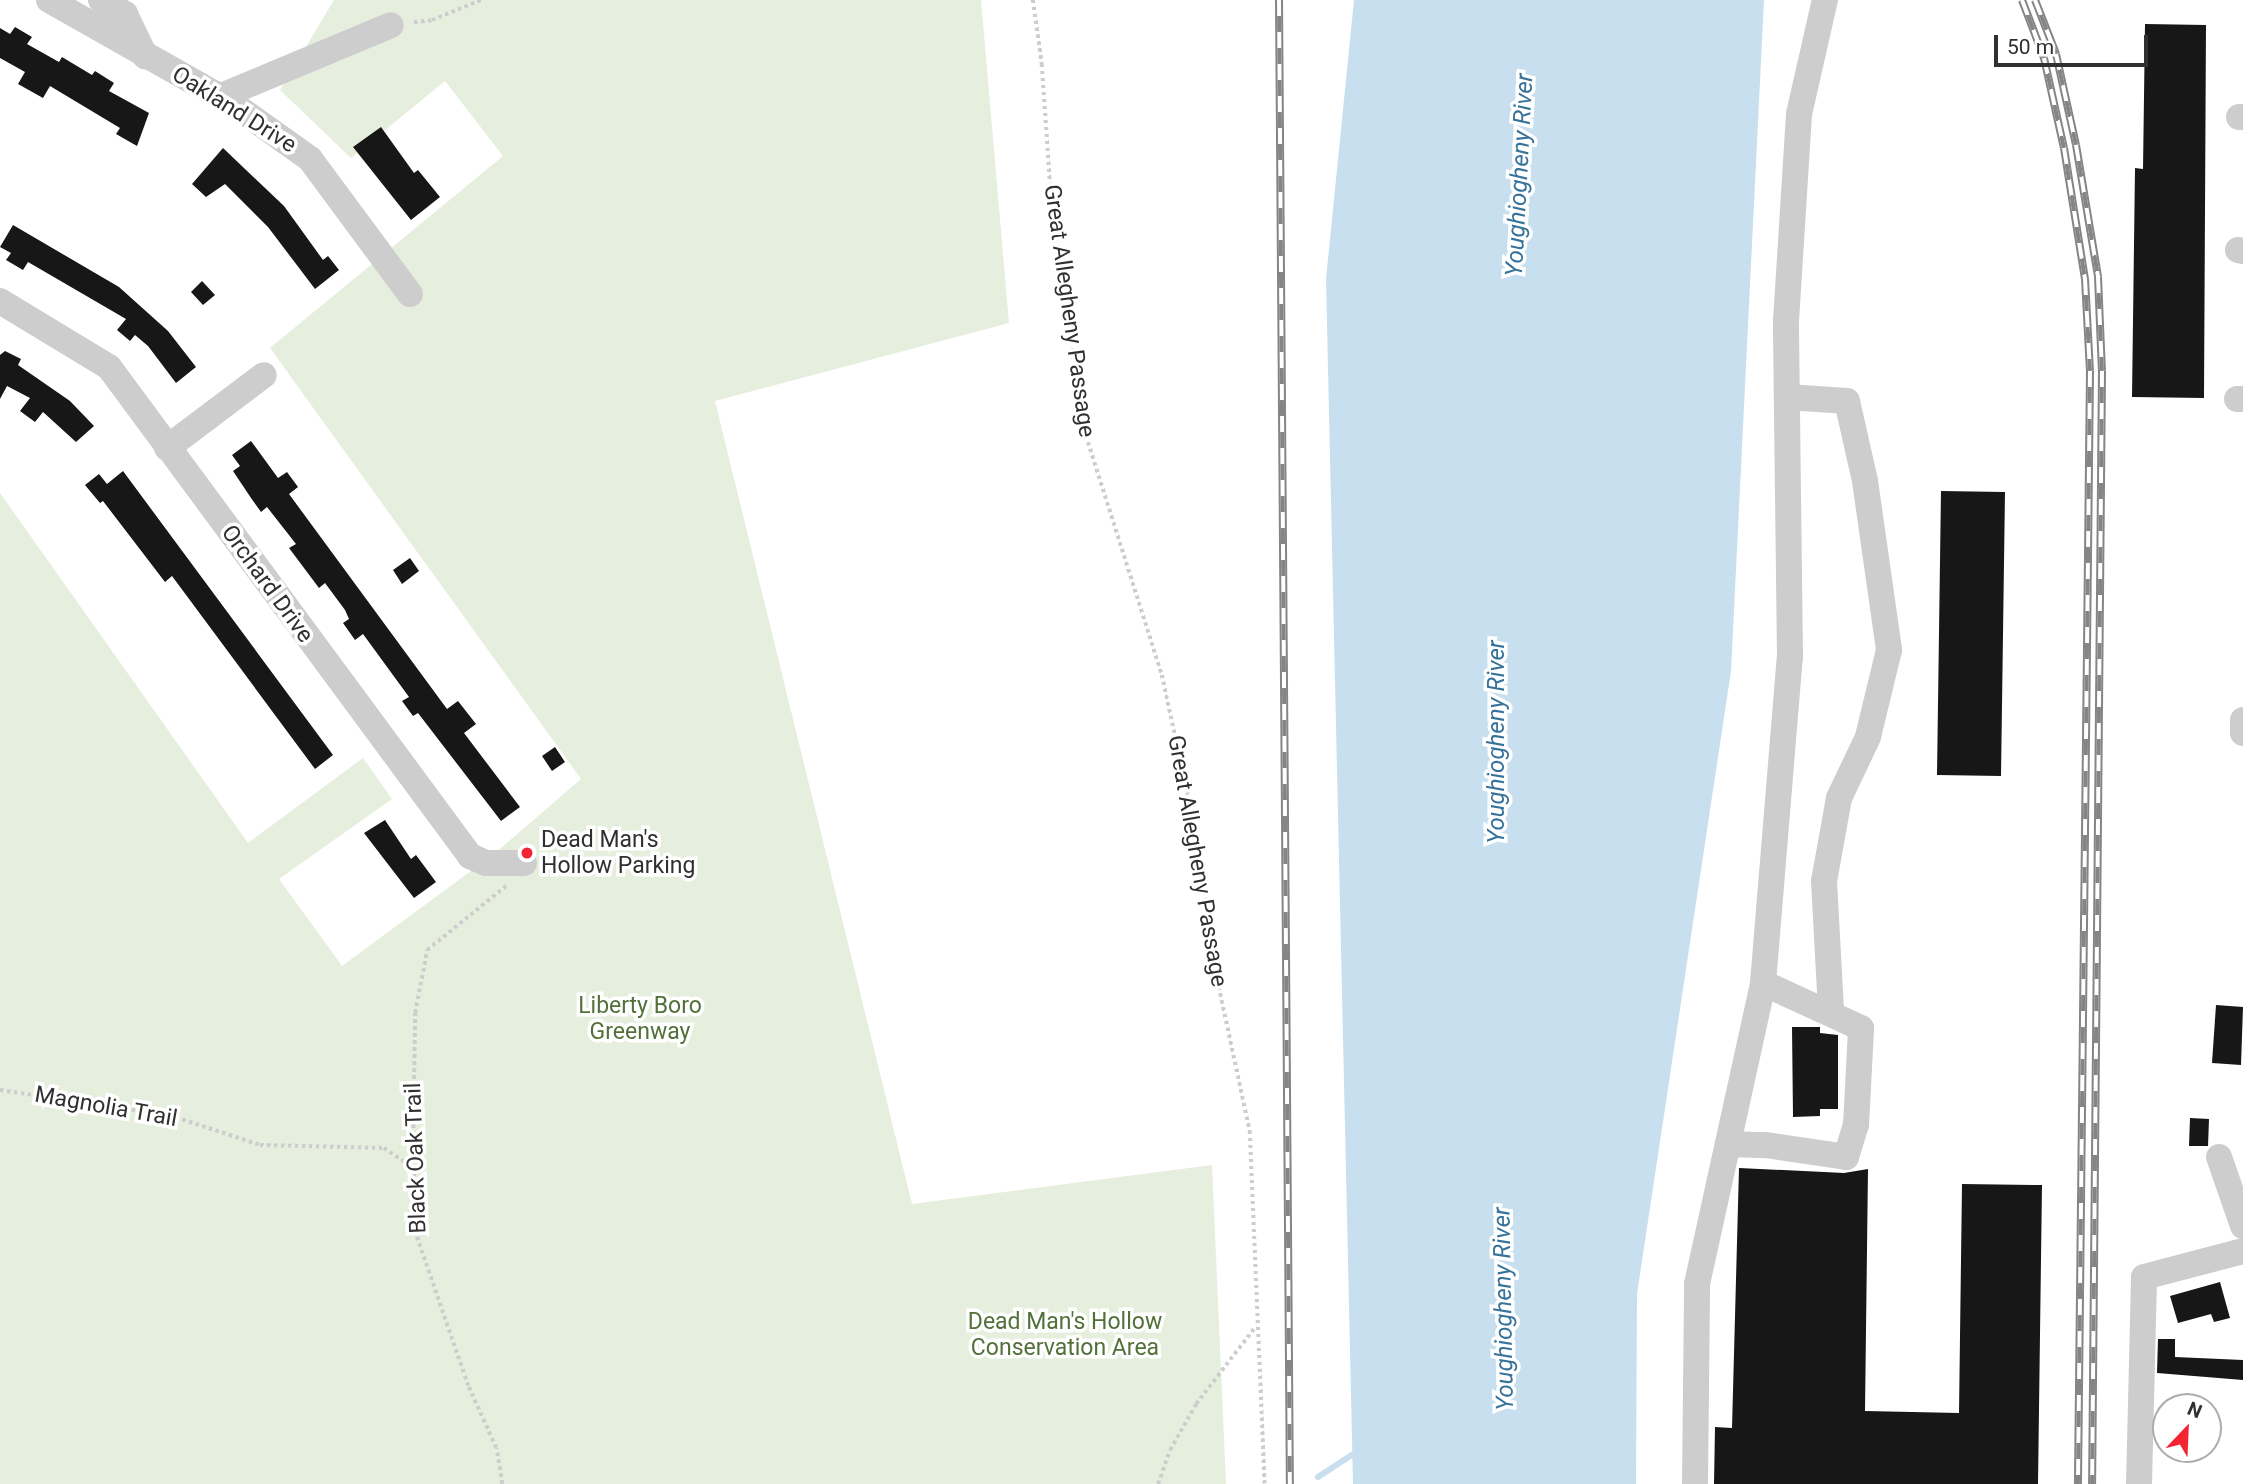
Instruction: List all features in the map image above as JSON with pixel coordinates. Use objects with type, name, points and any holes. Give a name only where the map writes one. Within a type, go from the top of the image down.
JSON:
[{"type":"street","name":"Oakland Drive","points":[[48,0],[219,97],[310,159],[410,294]]},
{"type":"street","points":[[101,0],[125,14],[145,56]]},
{"type":"street","points":[[1695,1484],[1697,1284],[1763,983],[1790,658],[1786,321],[1799,114],[1825,0]]},
{"type":"street","points":[[219,97],[391,25]]},
{"type":"street","name":"Orchard Drive","points":[[0,301],[108,367],[470,856],[486,863],[524,863]]},
{"type":"street","points":[[167,448],[264,375]]},
{"type":"street","points":[[1787,397],[1847,401],[1865,481],[1889,650],[1868,737],[1839,798],[1824,881],[1831,1012]]},
{"type":"street","points":[[1728,1144],[1766,1145],[1846,1157],[1856,1125],[1861,1028],[1763,983]]},
{"type":"street","points":[[2219,1157],[2243,1226]]},
{"type":"street","points":[[2139,1484],[2144,1277],[2243,1251]]},
{"type":"path","points":[[391,25],[432,20],[481,0]]},
{"type":"path","name":"Great Allegheny Passage","points":[[1033,0],[1042,64],[1052,210],[1084,429],[1162,675],[1200,849],[1216,973],[1250,1131],[1265,1484]]},
{"type":"path","name":"Black Oak Trail","points":[[502,1484],[496,1448],[463,1374],[415,1232],[415,1013],[428,950],[496,897],[524,863]]},
{"type":"path","name":"Magnolia Trail","points":[[0,1090],[169,1115],[260,1145],[384,1148],[413,1168]]},
{"type":"path","points":[[1158,1484],[1170,1450],[1196,1405],[1257,1325]]},
{"type":"green space","name":"Liberty Boro Greenway","points":[[334,0],[981,0],[1009,323],[715,401],[912,1204],[1212,1165],[1226,1484],[0,1484],[0,493],[248,843],[363,758],[392,799],[279,879],[342,966],[494,854],[581,779],[270,348],[503,156],[445,81],[351,158],[280,90]]},
{"type":"water","name":"Youghiogheny River","points":[[1354,0],[1764,0],[1731,671],[1637,1294],[1636,1484],[1353,1484],[1326,279]]},
{"type":"building","points":[[2145,24],[2206,25],[2204,398],[2132,397],[2135,168],[2143,169]]},
{"type":"building","points":[[15,27],[32,37],[27,44],[59,62],[62,57],[92,75],[95,71],[114,83],[109,91],[149,113],[137,146],[116,134],[120,128],[50,86],[43,98],[18,84],[25,72],[0,58],[0,28],[10,34]]},
{"type":"building","points":[[381,127],[414,173],[418,170],[440,197],[411,220],[353,147]]},
{"type":"building","points":[[223,148],[284,206],[323,260],[328,256],[339,270],[315,289],[268,227],[225,184],[206,197],[192,184]]},
{"type":"building","points":[[13,225],[119,287],[168,331],[196,367],[176,383],[148,346],[135,335],[130,341],[117,330],[126,319],[28,262],[23,270],[6,260],[11,253],[0,247]]},
{"type":"building","points":[[202,281],[215,295],[203,305],[191,292]]},
{"type":"building","points":[[5,351],[21,359],[18,365],[70,401],[94,426],[76,442],[43,412],[35,422],[20,411],[30,398],[7,386],[0,399],[0,355]]},
{"type":"building","points":[[251,441],[278,478],[287,472],[298,487],[289,494],[447,709],[458,701],[476,724],[464,733],[520,807],[501,821],[418,713],[413,716],[402,701],[409,697],[363,634],[355,640],[343,623],[349,619],[345,610],[325,583],[319,588],[289,548],[296,544],[267,507],[261,512],[233,471],[240,466],[232,455]]},
{"type":"building","points":[[123,471],[333,755],[315,769],[172,576],[165,582],[103,501],[100,503],[85,485],[99,474],[107,484]]},
{"type":"building","points":[[1941,491],[2005,492],[2001,776],[1937,775]]},
{"type":"building","points":[[410,558],[419,571],[402,584],[393,570]]},
{"type":"building","points":[[555,747],[565,762],[552,771],[542,756]]},
{"type":"building","points":[[385,820],[411,859],[416,855],[436,882],[414,898],[364,833]]},
{"type":"building","points":[[2216,1005],[2243,1007],[2241,1065],[2212,1063]]},
{"type":"building","points":[[1792,1027],[1820,1027],[1820,1033],[1838,1035],[1838,1109],[1820,1109],[1820,1116],[1793,1117]]},
{"type":"building","points":[[2190,1118],[2209,1119],[2208,1146],[2189,1146]]},
{"type":"building","points":[[1739,1168],[1844,1173],[1868,1169],[1865,1411],[1959,1413],[1962,1184],[2042,1185],[2038,1484],[1714,1484],[1715,1427],[1732,1428]]},
{"type":"building","points":[[2220,1282],[2230,1318],[2214,1322],[2211,1314],[2178,1323],[2170,1296]]},
{"type":"building","points":[[2158,1339],[2175,1339],[2175,1357],[2243,1360],[2243,1380],[2157,1373]]},
{"type":"waterway","points":[[1318,1477],[1358,1451]]},
{"type":"railway","points":[[1279,0],[1290,1484]]},
{"type":"railway","points":[[2022,0],[2044,58],[2064,148],[2085,279],[2090,371],[2078,1484]]},
{"type":"railway","points":[[2035,0],[2056,54],[2076,145],[2098,277],[2102,371],[2092,1484]]},
{"type":"place","name":"Dead Man's Hollow Parking","points":[[527,853]]},
{"type":"park label","name":"Dead Man's Hollow Conservation Area","points":[[1065,1335]]}]
